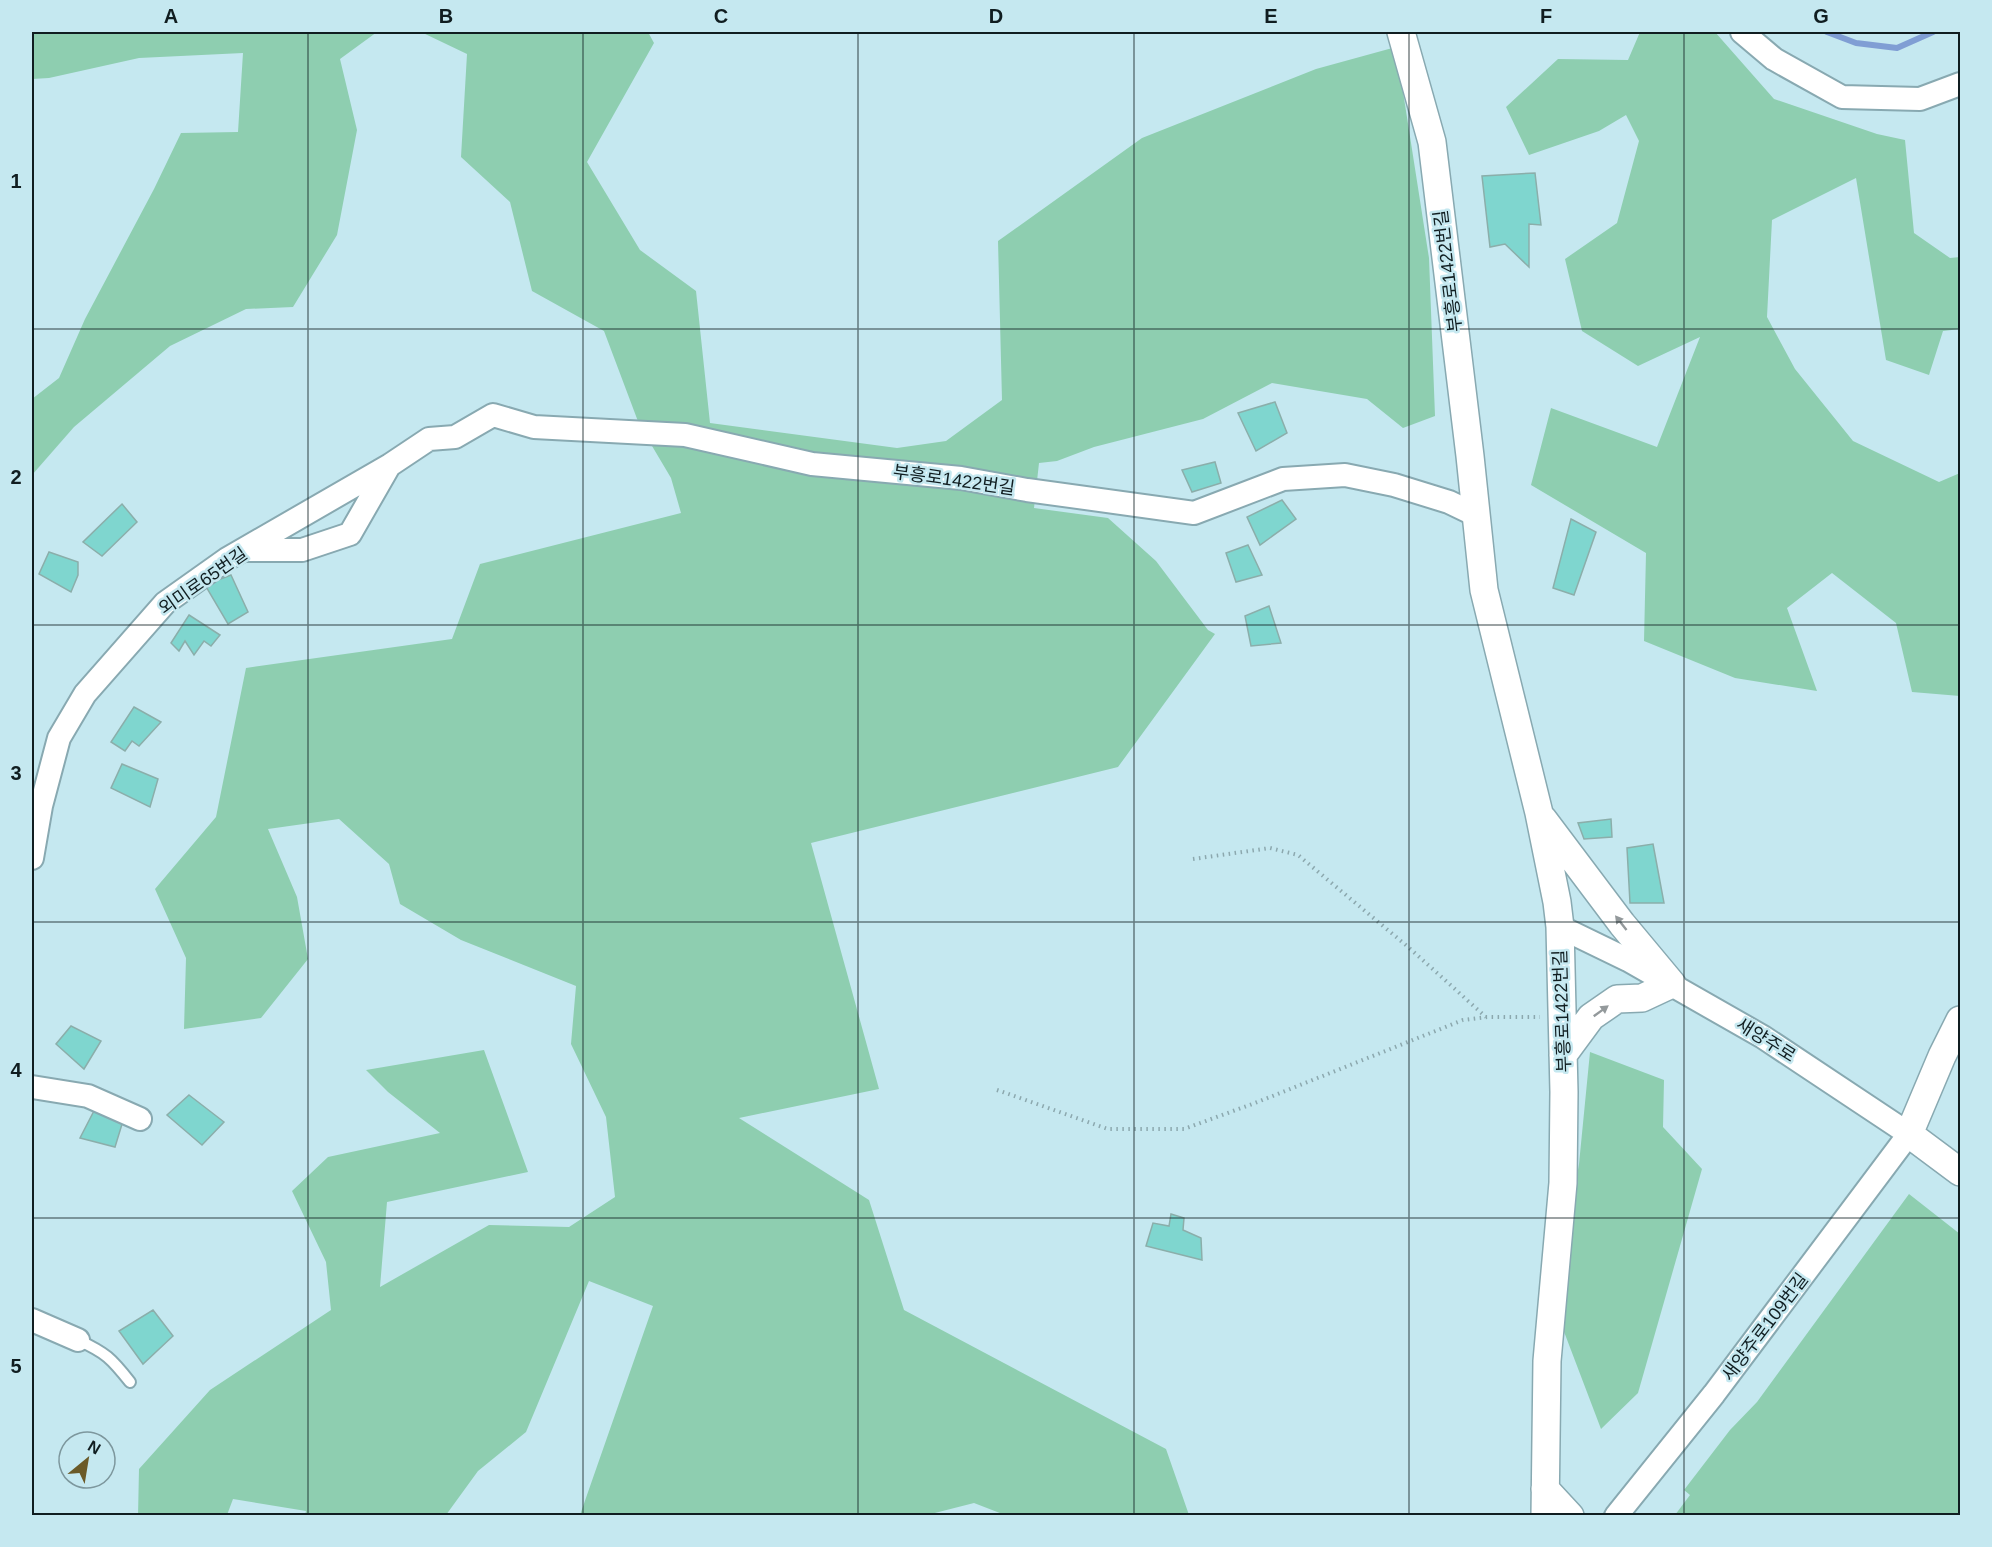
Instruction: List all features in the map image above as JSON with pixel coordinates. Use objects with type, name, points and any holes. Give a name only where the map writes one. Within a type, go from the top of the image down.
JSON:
[{"type":"street","name":"부흥로1422번길","points":[[1401,32],[1432,142],[1484,590],[1539,813],[1560,927],[1564,1092],[1563,1183],[1547,1361],[1545,1515]]},
{"type":"street","points":[[1742,32],[1774,59],[1842,97],[1920,99],[1960,84]]},
{"type":"street","name":"부흥로1422번길","points":[[429,439],[455,437],[493,415],[534,427],[685,435],[812,464],[962,478],[1027,490],[1194,513],[1283,479],[1345,475],[1394,485],[1449,502],[1476,515]]},
{"type":"street","name":"외미로65번길","points":[[32,858],[41,806],[59,738],[85,694],[165,603],[227,559],[390,465],[429,439]]},
{"type":"street","points":[[244,550],[302,550],[350,534],[390,465]]},
{"type":"street","points":[[1539,813],[1622,924],[1672,984],[1642,998],[1617,999],[1592,1017],[1563,1055]]},
{"type":"street","name":"새양주로","points":[[1560,927],[1628,960],[1763,1037],[1909,1134],[1960,1172]]},
{"type":"street","points":[[1909,1134],[1960,1020]]},
{"type":"street","points":[[32,1087],[88,1096],[140,1119]]},
{"type":"street","name":"새양주로109번길","points":[[1616,1515],[1714,1394],[1909,1134]]},
{"type":"street","points":[[32,1320],[78,1340]]},
{"type":"street","points":[[1545,1489],[1570,1515]]},
{"type":"lane","points":[[78,1340],[111,1357],[130,1382]]},
{"type":"path","points":[[1193,859],[1270,848],[1298,855],[1407,946],[1487,1017]]},
{"type":"path","points":[[997,1090],[1108,1129],[1184,1129],[1256,1103],[1463,1020],[1487,1017],[1562,1017]]},
{"type":"green space","points":[[32,32],[377,32],[340,59],[357,130],[337,235],[293,307],[246,309],[170,346],[74,427],[32,475],[32,399],[59,378],[85,319],[181,133],[238,132],[243,53],[139,58],[49,78],[32,79]]},
{"type":"green space","points":[[421,32],[648,32],[654,43],[587,162],[640,250],[696,291],[710,423],[897,448],[946,441],[1002,400],[998,241],[1142,138],[1316,69],[1396,47],[1429,258],[1435,416],[1403,428],[1367,399],[1272,383],[1203,419],[1094,447],[1057,461],[1039,463],[1034,508],[1108,518],[1156,561],[1208,630],[1215,634],[1118,767],[811,843],[879,1089],[739,1118],[869,1200],[904,1310],[1166,1449],[1189,1515],[1005,1515],[974,1503],[923,1516],[580,1515],[653,1306],[589,1281],[526,1432],[478,1471],[446,1515],[305,1515],[306,1511],[233,1499],[227,1515],[138,1516],[139,1469],[210,1390],[331,1310],[326,1262],[292,1191],[328,1157],[440,1133],[388,1092],[366,1070],[484,1050],[528,1172],[387,1202],[380,1287],[489,1225],[569,1227],[615,1197],[606,1117],[571,1044],[576,986],[461,940],[400,904],[389,864],[339,819],[268,829],[297,897],[308,959],[261,1018],[184,1029],[186,958],[155,889],[216,817],[246,668],[452,639],[480,564],[681,513],[671,478],[639,424],[604,331],[532,291],[510,202],[461,157],[467,54]]},
{"type":"green space","points":[[1640,32],[1715,32],[1774,99],[1877,134],[1905,140],[1914,233],[1950,258],[1960,257],[1960,329],[1943,331],[1929,375],[1886,360],[1856,178],[1772,220],[1767,317],[1795,369],[1853,441],[1939,482],[1960,473],[1960,696],[1912,692],[1896,623],[1832,573],[1787,608],[1817,691],[1735,678],[1644,641],[1646,553],[1531,485],[1551,408],[1657,447],[1700,337],[1638,366],[1582,331],[1565,259],[1617,223],[1639,141],[1626,115],[1599,131],[1529,155],[1506,107],[1558,59],[1628,60]]},
{"type":"green space","points":[[1590,1052],[1664,1080],[1663,1127],[1702,1169],[1638,1393],[1601,1429],[1555,1308],[1579,1164]]},
{"type":"green space","points":[[1909,1194],[1960,1234],[1960,1515],[1675,1515],[1690,1495],[1684,1490],[1730,1430],[1757,1402]]},
{"type":"building","points":[[1535,173],[1541,225],[1529,224],[1529,267],[1505,244],[1490,247],[1482,176]]},
{"type":"building","points":[[1275,402],[1287,433],[1256,451],[1238,413]]},
{"type":"building","points":[[1215,462],[1221,483],[1192,492],[1182,470]]},
{"type":"building","points":[[1282,500],[1296,519],[1260,545],[1247,517]]},
{"type":"building","points":[[122,504],[137,522],[102,556],[83,542]]},
{"type":"building","points":[[1571,519],[1596,532],[1574,595],[1553,588]]},
{"type":"building","points":[[1248,545],[1262,575],[1236,582],[1226,553]]},
{"type":"building","points":[[49,552],[78,562],[78,575],[71,592],[39,574]]},
{"type":"building","points":[[231,575],[248,612],[228,624],[205,585]]},
{"type":"building","points":[[1269,606],[1281,643],[1251,646],[1245,616]]},
{"type":"building","points":[[189,615],[220,635],[211,646],[204,641],[194,655],[185,641],[179,651],[171,643]]},
{"type":"building","points":[[134,707],[161,722],[139,746],[132,741],[125,751],[111,742]]},
{"type":"building","points":[[122,764],[158,779],[150,807],[111,788]]},
{"type":"building","points":[[1611,819],[1612,837],[1584,839],[1578,823]]},
{"type":"building","points":[[1653,844],[1664,903],[1630,903],[1627,848]]},
{"type":"building","points":[[71,1026],[101,1041],[84,1069],[56,1044]]},
{"type":"building","points":[[189,1095],[224,1122],[202,1145],[167,1115]]},
{"type":"building","points":[[96,1107],[123,1121],[115,1147],[80,1138]]},
{"type":"building","points":[[1171,1214],[1184,1218],[1183,1230],[1201,1238],[1202,1260],[1146,1246],[1153,1223],[1169,1226]]},
{"type":"building","points":[[153,1310],[173,1336],[143,1364],[119,1331]]},
{"type":"waterway","points":[[1827,32],[1856,43],[1897,48],[1933,32]]}]
